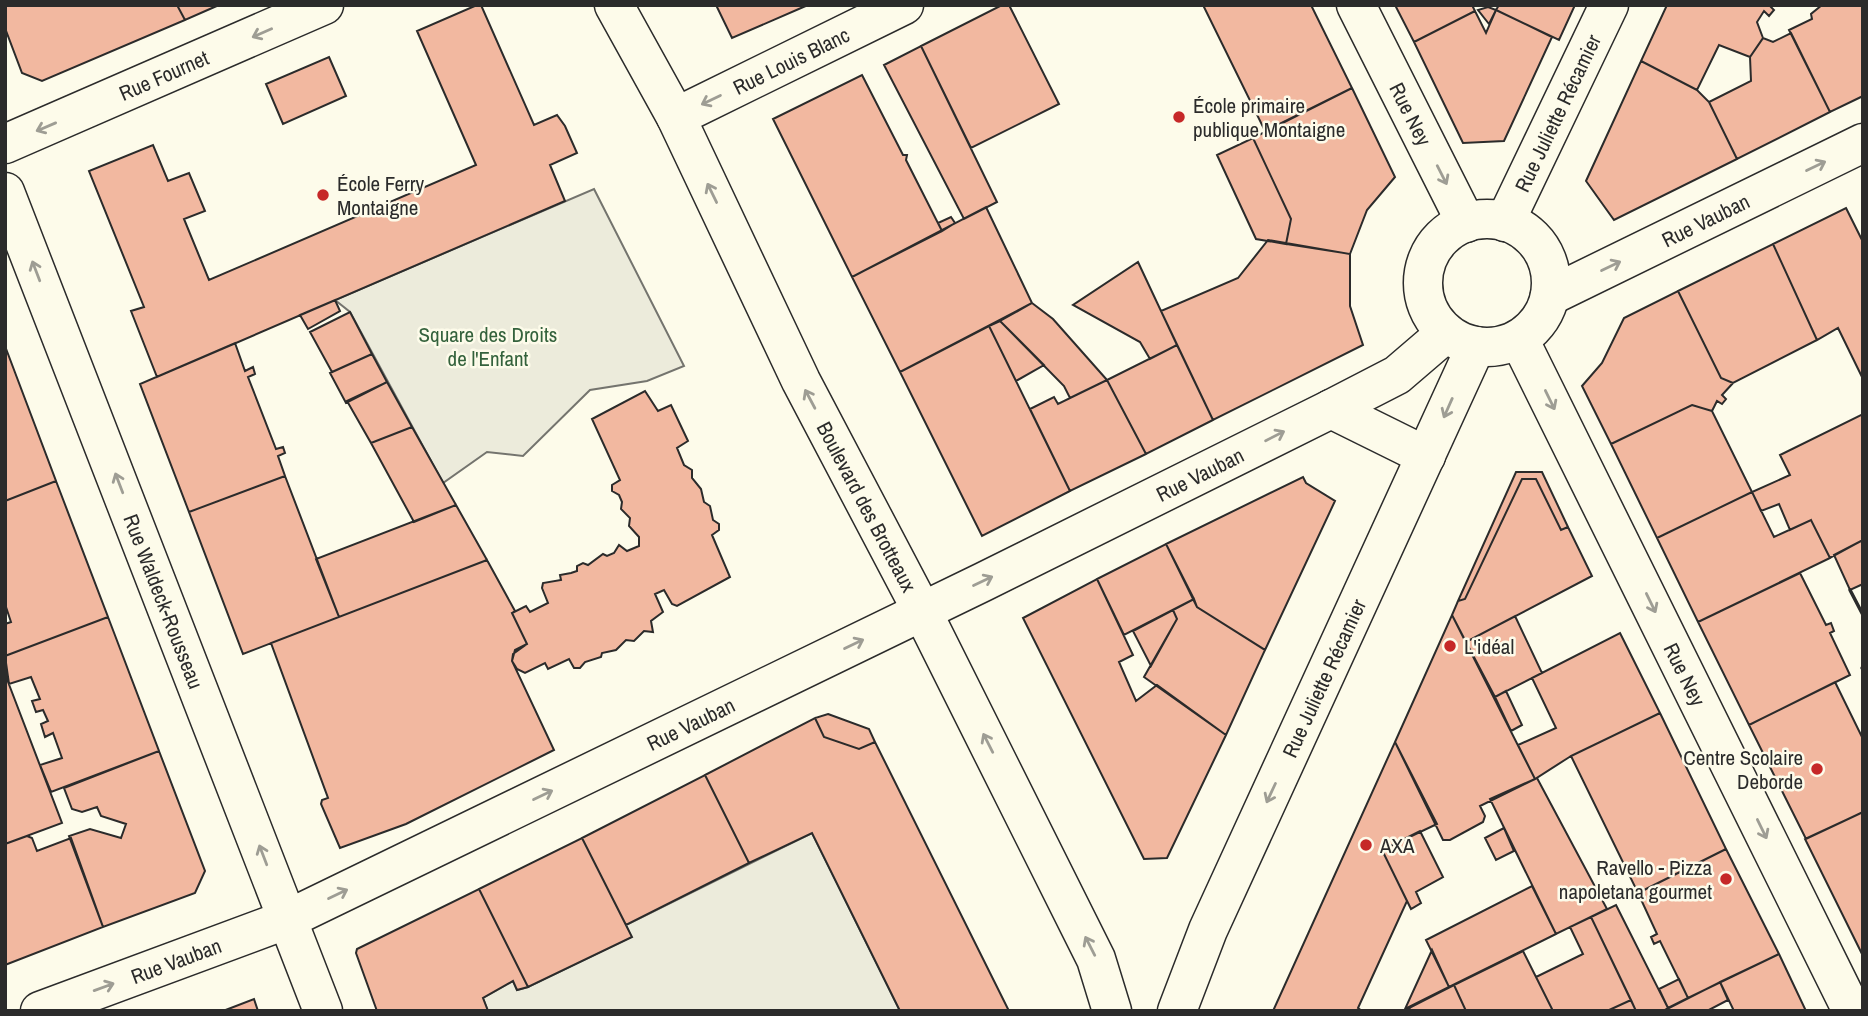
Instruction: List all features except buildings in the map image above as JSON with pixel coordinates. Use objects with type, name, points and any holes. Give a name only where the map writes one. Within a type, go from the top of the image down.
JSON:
[{"type":"street","name":"Rue Fournet","points":[[5,144],[324,5]]},
{"type":"street","name":"Boulevard des Brotteaux","points":[[614,5],[676,117],[801,381],[922,611],[1096,959],[1112,1011]]},
{"type":"street","name":"Rue Louis Blanc","points":[[676,117],[904,5]]},
{"type":"street","name":"Rue Ney","points":[[1356,5],[1466,222]]},
{"type":"street","name":"Rue Juliette Récamier","points":[[1505,222],[1609,5]]},
{"type":"street","name":"Rue Vauban","points":[[1550,296],[1863,143]]},
{"type":"street","name":"Rue Waldeck-Rousseau","points":[[5,192],[323,1011]]},
{"type":"street","points":[[1479,219],[1505,222],[1518,226],[1538,244],[1550,268],[1550,296],[1539,320],[1519,338],[1492,347],[1461,339],[1429,311],[1423,285],[1424,272],[1434,247],[1443,237],[1466,222],[1479,219]]},
{"type":"street","name":"Rue Ney","points":[[1519,338],[1852,1011]]},
{"type":"street","name":"Rue Juliette Récamier","points":[[1177,1011],[1208,930],[1426,456],[1461,339]]},
{"type":"street","name":"Rue Vauban","points":[[40,1011],[288,919],[1331,409],[1461,339]]},
{"type":"street","points":[[1331,409],[1426,456]]},
{"type":"green space","name":"Square des Droits de l'Enfant","points":[[594,189],[684,366],[647,381],[590,390],[523,456],[487,452],[443,483],[350,312],[335,300]]},
{"type":"green space","points":[[812,833],[900,1011],[488,1011],[483,998],[513,981],[517,990],[528,987],[631,937],[626,925]]},
{"type":"wall","points":[[1850,590],[1863,615]]},
{"type":"place","name":"École primaire publique Montaigne","points":[[1179,117]]},
{"type":"place","name":"École Ferry Montaigne","points":[[323,195]]},
{"type":"place","name":"L'idéal","points":[[1450,646]]},
{"type":"place","name":"Centre Scolaire Deborde","points":[[1817,769]]},
{"type":"place","name":"AXA","points":[[1366,845]]},
{"type":"place","name":"Ravello - Pizza napoletana gourmet","points":[[1726,879]]}]
